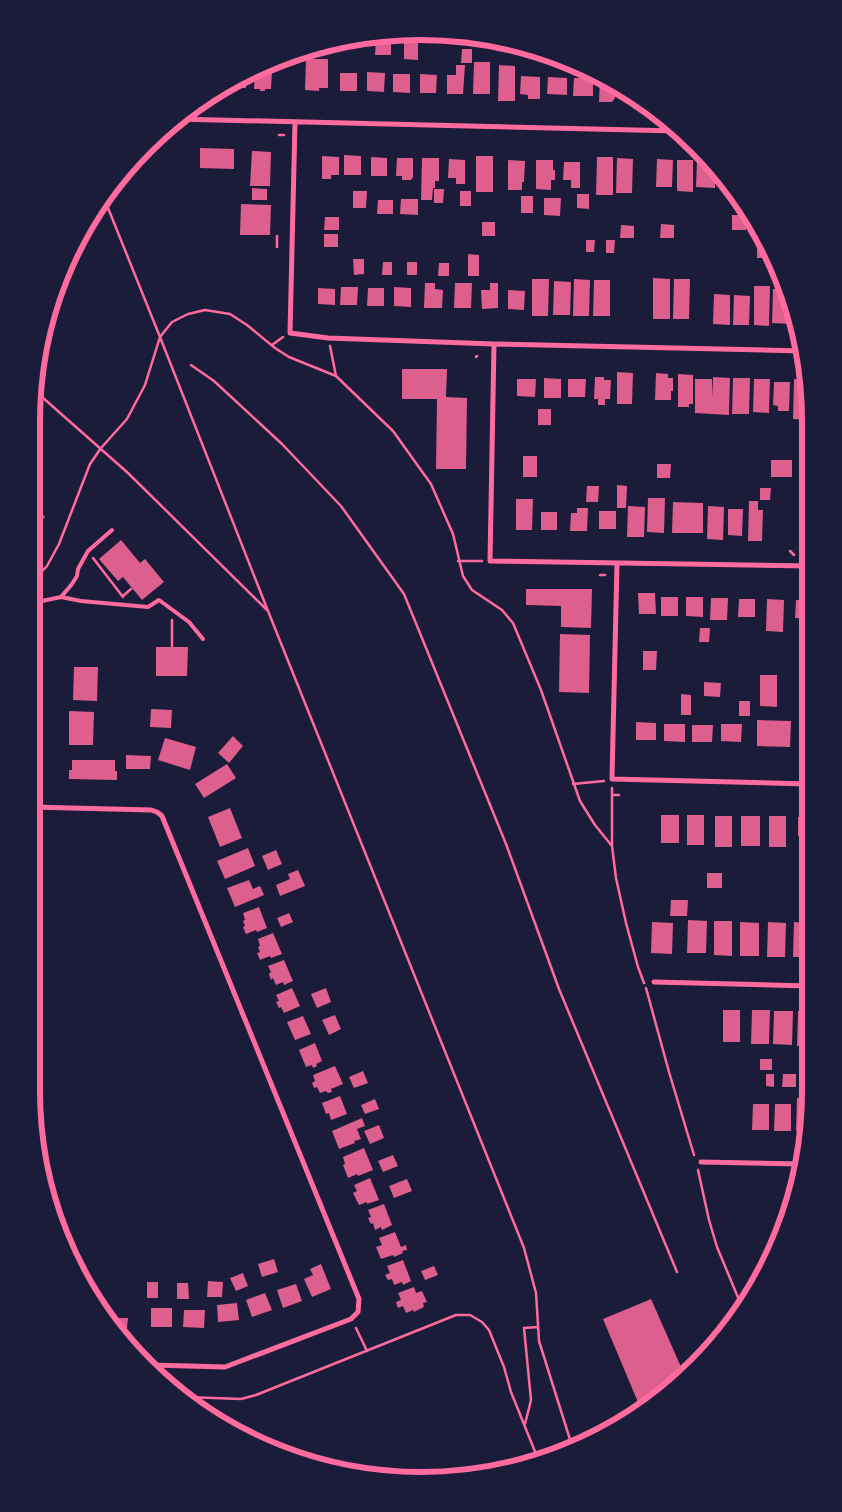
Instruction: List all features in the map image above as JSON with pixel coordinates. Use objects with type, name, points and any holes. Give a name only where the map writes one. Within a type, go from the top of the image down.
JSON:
[{"type":"street","points":[[189,119],[667,131]]},
{"type":"street","points":[[295,122],[290,333],[328,338],[494,344],[796,351]]},
{"type":"street","points":[[494,344],[490,561],[802,566]]},
{"type":"street","points":[[617,563],[612,779],[802,784]]},
{"type":"street","points":[[40,807],[151,810],[162,816],[359,1300],[358,1312],[352,1319],[225,1367],[158,1366]]},
{"type":"street","points":[[654,982],[802,986]]},
{"type":"street","points":[[698,1162],[795,1164]]},
{"type":"lane","points":[[61,597],[77,576],[78,569],[88,551],[112,530]]},
{"type":"lane","points":[[40,601],[61,597],[81,601],[148,606],[159,600],[189,622],[203,639]]},
{"type":"path","points":[[279,135],[284,136]]},
{"type":"path","points":[[107,205],[524,1248],[536,1293],[539,1341],[571,1441]]},
{"type":"path","points":[[277,236],[277,247]]},
{"type":"path","points":[[40,573],[47,566],[59,544],[90,464],[101,448],[127,419],[145,385],[160,337],[172,322],[188,314],[205,310],[230,314],[290,357],[336,376],[393,431],[430,484],[452,534],[463,576],[472,590],[502,610],[513,623],[541,690],[580,801],[595,825],[612,846]]},
{"type":"path","points":[[272,345],[281,338]]},
{"type":"path","points":[[330,348],[336,376]]},
{"type":"path","points":[[191,365],[214,381],[282,444],[341,506],[404,594],[506,844],[560,989],[677,1272]]},
{"type":"path","points":[[41,395],[128,473],[268,611]]},
{"type":"path","points":[[790,551],[794,555]]},
{"type":"path","points":[[95,561],[107,572],[124,596],[131,589]]},
{"type":"path","points":[[458,561],[476,561]]},
{"type":"path","points":[[600,575],[605,575]]},
{"type":"path","points":[[172,618],[172,646]]},
{"type":"path","points":[[612,779],[612,846],[616,878],[626,923],[669,1072],[698,1162]]},
{"type":"path","points":[[573,784],[606,781]]},
{"type":"path","points":[[612,795],[619,795]]},
{"type":"path","points":[[697,1169],[716,1247],[739,1301]]},
{"type":"path","points":[[195,1397],[241,1398],[256,1395],[456,1315],[470,1315],[482,1322],[489,1330],[536,1454]]},
{"type":"path","points":[[352,1319],[367,1351]]},
{"type":"path","points":[[524,1426],[531,1400],[524,1328],[538,1327]]},
{"type":"building","points":[[418,40],[418,60],[404,59],[404,41]]},
{"type":"building","points":[[391,41],[391,55],[375,55],[376,43]]},
{"type":"building","points":[[462,49],[472,49],[472,63],[461,63]]},
{"type":"building","points":[[306,59],[328,59],[328,88],[319,88],[319,91],[305,90]]},
{"type":"building","points":[[474,62],[490,62],[490,94],[473,94]]},
{"type":"building","points":[[456,65],[465,65],[463,94],[447,94],[447,75],[456,75]]},
{"type":"building","points":[[499,65],[515,66],[515,101],[498,101]]},
{"type":"building","points":[[272,71],[271,89],[260,91],[260,89],[254,89],[255,78]]},
{"type":"building","points":[[367,72],[385,73],[384,92],[367,91]]},
{"type":"building","points":[[340,73],[357,73],[357,91],[340,91]]},
{"type":"building","points":[[393,74],[410,74],[410,93],[393,92]]},
{"type":"building","points":[[420,74],[437,75],[436,93],[420,93]]},
{"type":"building","points":[[521,76],[540,77],[540,99],[528,99],[528,95],[520,94]]},
{"type":"building","points":[[548,77],[567,78],[567,95],[547,94]]},
{"type":"building","points":[[574,78],[588,78],[593,81],[593,96],[573,96]]},
{"type":"building","points":[[246,82],[246,88],[236,88]]},
{"type":"building","points":[[600,84],[615,93],[615,98],[612,102],[599,102]]},
{"type":"building","points":[[200,148],[234,149],[234,169],[200,168]]},
{"type":"building","points":[[252,151],[271,152],[270,186],[250,186]]},
{"type":"building","points":[[344,155],[361,156],[361,175],[344,175]]},
{"type":"building","points":[[322,156],[339,157],[339,175],[331,175],[331,179],[322,179]]},
{"type":"building","points":[[476,156],[493,156],[493,192],[476,192]]},
{"type":"building","points":[[371,157],[387,158],[387,176],[371,176]]},
{"type":"building","points":[[597,157],[613,157],[613,195],[596,195]]},
{"type":"building","points":[[397,158],[413,158],[413,177],[411,180],[402,180],[402,176],[396,176]]},
{"type":"building","points":[[422,158],[439,158],[439,181],[435,181],[432,200],[421,200]]},
{"type":"building","points":[[617,158],[633,159],[632,193],[616,193]]},
{"type":"building","points":[[449,159],[465,160],[465,184],[456,184],[456,178],[448,178]]},
{"type":"building","points":[[657,159],[673,160],[672,187],[656,187]]},
{"type":"building","points":[[508,160],[525,161],[522,190],[508,190]]},
{"type":"building","points":[[536,160],[553,160],[555,180],[551,180],[551,190],[536,189]]},
{"type":"building","points":[[677,160],[693,160],[693,192],[677,191]]},
{"type":"building","points":[[697,160],[715,180],[715,188],[696,187]]},
{"type":"building","points":[[564,162],[580,162],[580,188],[571,188],[571,180],[563,180]]},
{"type":"building","points":[[252,188],[267,189],[267,200],[252,200]]},
{"type":"building","points":[[434,189],[444,189],[443,203],[434,203]]},
{"type":"building","points":[[353,191],[367,191],[366,208],[353,208]]},
{"type":"building","points":[[460,191],[471,191],[471,206],[460,206]]},
{"type":"building","points":[[577,194],[589,194],[589,209],[577,208]]},
{"type":"building","points":[[521,196],[533,196],[533,213],[521,213]]},
{"type":"building","points":[[544,198],[561,198],[560,216],[544,215]]},
{"type":"building","points":[[401,199],[418,199],[418,215],[400,214]]},
{"type":"building","points":[[378,200],[393,200],[393,214],[377,214]]},
{"type":"building","points":[[241,204],[271,205],[270,235],[240,235]]},
{"type":"building","points":[[732,215],[742,215],[746,223],[746,230],[732,230]]},
{"type":"building","points":[[325,217],[339,217],[339,230],[324,230]]},
{"type":"building","points":[[482,222],[495,222],[495,236],[482,236]]},
{"type":"building","points":[[661,224],[674,225],[674,238],[660,238]]},
{"type":"building","points":[[621,225],[634,226],[634,238],[620,238]]},
{"type":"building","points":[[324,234],[338,234],[338,247],[324,247]]},
{"type":"building","points":[[586,240],[595,240],[594,252],[586,252]]},
{"type":"building","points":[[606,240],[615,240],[614,253],[606,253]]},
{"type":"building","points":[[757,245],[759,245],[766,258],[757,258]]},
{"type":"building","points":[[468,254],[479,255],[479,276],[468,276]]},
{"type":"building","points":[[353,259],[364,259],[364,274],[354,275]]},
{"type":"building","points":[[383,262],[392,262],[392,275],[382,275]]},
{"type":"building","points":[[407,262],[417,262],[417,275],[407,275]]},
{"type":"building","points":[[439,263],[449,263],[449,276],[438,276]]},
{"type":"building","points":[[653,278],[670,279],[670,319],[653,319]]},
{"type":"building","points":[[532,279],[549,279],[548,316],[532,316]]},
{"type":"building","points":[[574,279],[590,280],[589,316],[573,316]]},
{"type":"building","points":[[674,279],[690,279],[689,319],[673,319]]},
{"type":"building","points":[[594,280],[610,280],[610,316],[593,316]]},
{"type":"building","points":[[554,281],[571,282],[570,315],[553,315]]},
{"type":"building","points":[[425,283],[435,283],[435,289],[443,290],[442,308],[424,308]]},
{"type":"building","points":[[455,283],[472,283],[471,308],[454,308]]},
{"type":"building","points":[[490,283],[498,283],[498,308],[482,309],[481,290],[490,290]]},
{"type":"building","points":[[754,286],[770,286],[769,326],[754,325]]},
{"type":"building","points":[[341,287],[358,287],[357,305],[340,305]]},
{"type":"building","points":[[394,287],[411,288],[411,307],[394,306]]},
{"type":"building","points":[[318,288],[335,289],[335,305],[318,304]]},
{"type":"building","points":[[368,288],[384,288],[384,306],[367,306]]},
{"type":"building","points":[[773,289],[778,289],[789,324],[772,323]]},
{"type":"building","points":[[508,290],[525,291],[524,310],[508,309]]},
{"type":"building","points":[[714,294],[730,295],[730,325],[713,324]]},
{"type":"building","points":[[734,295],[750,296],[749,325],[733,325]]},
{"type":"building","points":[[402,369],[447,369],[446,397],[467,398],[466,469],[436,469],[437,399],[402,399]]},
{"type":"building","points":[[617,372],[633,373],[632,404],[617,404]]},
{"type":"building","points":[[656,373],[668,374],[668,378],[673,378],[671,400],[655,400]]},
{"type":"building","points":[[678,374],[693,375],[693,404],[689,404],[689,407],[678,407]]},
{"type":"building","points":[[595,377],[604,377],[604,380],[611,380],[610,399],[605,399],[605,405],[598,405],[598,399],[594,399]]},
{"type":"building","points":[[713,377],[730,378],[729,415],[695,413],[695,379],[712,379],[713,398]]},
{"type":"building","points":[[544,378],[561,379],[561,398],[544,398]]},
{"type":"building","points":[[733,378],[750,378],[749,414],[732,414]]},
{"type":"building","points":[[517,379],[536,379],[535,397],[517,396]]},
{"type":"building","points":[[568,379],[586,379],[585,397],[568,397]]},
{"type":"building","points":[[754,379],[770,379],[769,413],[753,412]]},
{"type":"building","points":[[794,379],[800,379],[802,420],[793,419]]},
{"type":"building","points":[[774,382],[790,382],[789,411],[778,411],[778,406],[773,405]]},
{"type":"building","points":[[538,409],[551,409],[551,425],[538,425]]},
{"type":"building","points":[[523,456],[537,456],[537,477],[523,477]]},
{"type":"building","points":[[771,460],[792,460],[792,477],[771,477]]},
{"type":"building","points":[[657,464],[671,464],[670,478],[657,478]]},
{"type":"building","points":[[617,485],[627,486],[626,508],[617,508]]},
{"type":"building","points":[[587,486],[599,486],[598,502],[586,502]]},
{"type":"building","points":[[760,488],[771,488],[770,500],[760,500]]},
{"type":"building","points":[[648,498],[665,498],[664,533],[647,532]]},
{"type":"building","points":[[516,499],[533,499],[532,530],[516,530]]},
{"type":"building","points":[[749,501],[758,501],[758,510],[763,510],[762,541],[748,541]]},
{"type":"building","points":[[673,502],[703,503],[703,533],[672,533]]},
{"type":"building","points":[[628,506],[645,507],[644,537],[627,537]]},
{"type":"building","points":[[708,506],[724,507],[723,540],[707,539]]},
{"type":"building","points":[[577,508],[588,508],[587,531],[570,531],[571,513],[577,513]]},
{"type":"building","points":[[728,509],[743,509],[742,536],[728,535]]},
{"type":"building","points":[[40,511],[45,517],[40,522]]},
{"type":"building","points":[[599,511],[616,511],[616,529],[599,529]]},
{"type":"building","points":[[541,512],[557,512],[557,530],[541,530]]},
{"type":"building","points":[[121,540],[140,563],[145,559],[164,582],[142,600],[123,577],[118,581],[99,559]]},
{"type":"building","points":[[526,589],[592,589],[591,628],[561,627],[561,606],[526,605]]},
{"type":"building","points":[[638,593],[655,593],[656,614],[639,614]]},
{"type":"building","points":[[661,597],[678,597],[678,616],[661,616]]},
{"type":"building","points":[[686,597],[703,597],[703,617],[686,616]]},
{"type":"building","points":[[711,598],[728,598],[727,620],[710,620]]},
{"type":"building","points":[[739,599],[755,599],[755,617],[738,617]]},
{"type":"building","points":[[767,599],[784,600],[783,632],[766,631]]},
{"type":"building","points":[[796,600],[802,600],[802,619],[795,618]]},
{"type":"building","points":[[700,628],[710,628],[709,642],[699,642]]},
{"type":"building","points":[[560,634],[590,635],[589,693],[559,692]]},
{"type":"building","points":[[156,647],[188,647],[187,676],[156,676]]},
{"type":"building","points":[[643,651],[657,651],[656,670],[643,670]]},
{"type":"building","points":[[74,667],[98,667],[97,701],[73,700]]},
{"type":"building","points":[[760,675],[777,675],[777,707],[760,706]]},
{"type":"building","points":[[704,682],[721,683],[720,697],[704,696]]},
{"type":"building","points":[[681,694],[691,695],[691,715],[681,715]]},
{"type":"building","points":[[739,701],[750,701],[750,716],[739,716]]},
{"type":"building","points":[[151,709],[172,710],[171,728],[150,727]]},
{"type":"building","points":[[69,711],[94,712],[93,745],[69,745]]},
{"type":"building","points":[[757,720],[791,721],[790,747],[757,746]]},
{"type":"building","points":[[636,722],[656,723],[656,740],[636,740]]},
{"type":"building","points":[[664,724],[685,724],[685,742],[664,741]]},
{"type":"building","points":[[721,724],[742,724],[741,742],[721,741]]},
{"type":"building","points":[[692,725],[713,725],[712,742],[692,742]]},
{"type":"building","points":[[233,736],[243,746],[229,763],[218,753]]},
{"type":"building","points":[[165,738],[196,747],[190,770],[158,760]]},
{"type":"building","points":[[126,755],[151,756],[150,769],[126,769]]},
{"type":"building","points":[[72,760],[115,760],[117,780],[69,779],[69,770],[72,770]]},
{"type":"building","points":[[227,764],[236,778],[204,798],[195,784]]},
{"type":"building","points":[[230,808],[242,838],[220,847],[208,817]]},
{"type":"building","points":[[661,815],[679,815],[679,843],[661,843]]},
{"type":"building","points":[[687,815],[704,815],[704,845],[687,845]]},
{"type":"building","points":[[715,816],[732,816],[732,847],[715,847]]},
{"type":"building","points":[[741,816],[760,816],[760,846],[741,846]]},
{"type":"building","points":[[769,816],[786,816],[786,847],[769,847]]},
{"type":"building","points":[[798,817],[802,817],[802,836],[798,836]]},
{"type":"building","points":[[248,848],[255,866],[225,879],[217,861]]},
{"type":"building","points":[[276,850],[282,864],[268,870],[262,856]]},
{"type":"building","points":[[298,870],[305,886],[280,896],[276,885],[290,879],[288,874]]},
{"type":"building","points":[[707,873],[722,873],[722,888],[707,888]]},
{"type":"building","points":[[249,880],[253,889],[260,886],[264,895],[235,907],[227,888]]},
{"type":"building","points":[[671,900],[688,900],[687,916],[670,916]]},
{"type":"building","points":[[259,907],[267,928],[246,934],[243,927],[245,926],[243,921],[245,920],[243,913]]},
{"type":"building","points":[[289,913],[293,922],[281,927],[277,918]]},
{"type":"building","points":[[688,920],[707,921],[706,953],[687,953]]},
{"type":"building","points":[[714,921],[732,921],[732,956],[714,955]]},
{"type":"building","points":[[652,922],[673,923],[672,954],[651,953]]},
{"type":"building","points":[[740,922],[759,923],[759,956],[740,956]]},
{"type":"building","points":[[768,922],[786,923],[785,957],[767,957]]},
{"type":"building","points":[[794,922],[802,923],[802,957],[793,957]]},
{"type":"building","points":[[273,933],[282,954],[260,960],[257,953],[260,952],[258,939]]},
{"type":"building","points":[[284,960],[293,981],[284,985],[283,982],[276,985],[273,978],[271,980],[269,974],[271,972],[268,966]]},
{"type":"building","points":[[292,988],[300,1006],[284,1013],[276,1002],[279,1001],[276,995]]},
{"type":"building","points":[[326,988],[331,1002],[317,1008],[311,994]]},
{"type":"building","points":[[723,1010],[740,1010],[740,1042],[723,1042]]},
{"type":"building","points":[[752,1010],[770,1010],[769,1044],[751,1044]]},
{"type":"building","points":[[774,1011],[793,1011],[792,1045],[773,1044]]},
{"type":"building","points":[[798,1011],[802,1011],[802,1046],[797,1046]]},
{"type":"building","points":[[335,1015],[341,1029],[329,1035],[322,1020]]},
{"type":"building","points":[[303,1016],[311,1034],[295,1040],[287,1022]]},
{"type":"building","points":[[315,1043],[322,1061],[313,1068],[312,1065],[306,1067],[299,1050]]},
{"type":"building","points":[[760,1059],[772,1059],[772,1070],[760,1070]]},
{"type":"building","points":[[335,1066],[343,1084],[331,1089],[332,1092],[320,1093],[317,1087],[314,1088],[312,1083],[315,1081],[313,1075]]},
{"type":"building","points":[[363,1071],[368,1083],[354,1088],[349,1077]]},
{"type":"building","points":[[766,1074],[774,1074],[774,1087],[766,1086]]},
{"type":"building","points":[[783,1074],[796,1074],[796,1087],[782,1087]]},
{"type":"building","points":[[340,1096],[347,1114],[331,1120],[329,1113],[326,1114],[322,1103]]},
{"type":"building","points":[[797,1098],[802,1098],[800,1131],[796,1131]]},
{"type":"building","points":[[375,1099],[379,1109],[365,1114],[361,1105]]},
{"type":"building","points":[[753,1104],[769,1104],[769,1130],[752,1130]]},
{"type":"building","points":[[775,1104],[791,1104],[791,1131],[774,1131]]},
{"type":"building","points":[[362,1118],[365,1126],[357,1129],[361,1139],[339,1149],[332,1131]]},
{"type":"building","points":[[379,1125],[384,1138],[370,1144],[364,1131]]},
{"type":"building","points":[[364,1148],[373,1170],[348,1178],[343,1165],[345,1164],[343,1157]]},
{"type":"building","points":[[393,1155],[398,1166],[383,1172],[378,1161]]},
{"type":"building","points":[[370,1178],[379,1200],[359,1205],[353,1193],[357,1191],[354,1185]]},
{"type":"building","points":[[407,1179],[412,1191],[394,1198],[389,1186]]},
{"type":"building","points":[[384,1204],[392,1225],[382,1230],[381,1227],[375,1230],[373,1223],[371,1224],[368,1218],[371,1217],[368,1210]]},
{"type":"building","points":[[395,1232],[401,1247],[406,1245],[407,1250],[394,1257],[393,1255],[381,1259],[376,1247],[382,1245],[379,1238]]},
{"type":"building","points":[[274,1259],[278,1272],[262,1277],[258,1264]]},
{"type":"building","points":[[403,1260],[411,1281],[403,1285],[402,1282],[394,1285],[392,1279],[388,1280],[385,1275],[390,1273],[387,1266]]},
{"type":"building","points":[[321,1264],[331,1289],[312,1297],[304,1279],[313,1275],[310,1269]]},
{"type":"building","points":[[434,1266],[438,1275],[425,1280],[421,1271]]},
{"type":"building","points":[[243,1273],[248,1286],[236,1291],[230,1278]]},
{"type":"building","points":[[208,1281],[223,1282],[222,1297],[207,1297]]},
{"type":"building","points":[[147,1282],[158,1282],[158,1298],[147,1298]]},
{"type":"building","points":[[177,1283],[188,1283],[189,1299],[177,1299]]},
{"type":"building","points":[[296,1284],[302,1301],[283,1308],[277,1290]]},
{"type":"building","points":[[414,1287],[416,1293],[422,1291],[427,1302],[423,1303],[424,1307],[414,1312],[413,1310],[406,1313],[403,1306],[398,1308],[396,1302],[401,1300],[398,1293]]},
{"type":"building","points":[[265,1293],[272,1310],[252,1317],[246,1300]]},
{"type":"building","points":[[651,1299],[681,1368],[639,1404],[603,1319]]},
{"type":"building","points":[[237,1303],[239,1320],[218,1322],[217,1305]]},
{"type":"building","points":[[151,1308],[172,1308],[172,1327],[151,1327]]},
{"type":"building","points":[[184,1310],[205,1310],[204,1328],[183,1327]]},
{"type":"building","points":[[115,1318],[128,1318],[127,1328],[125,1330]]}]
